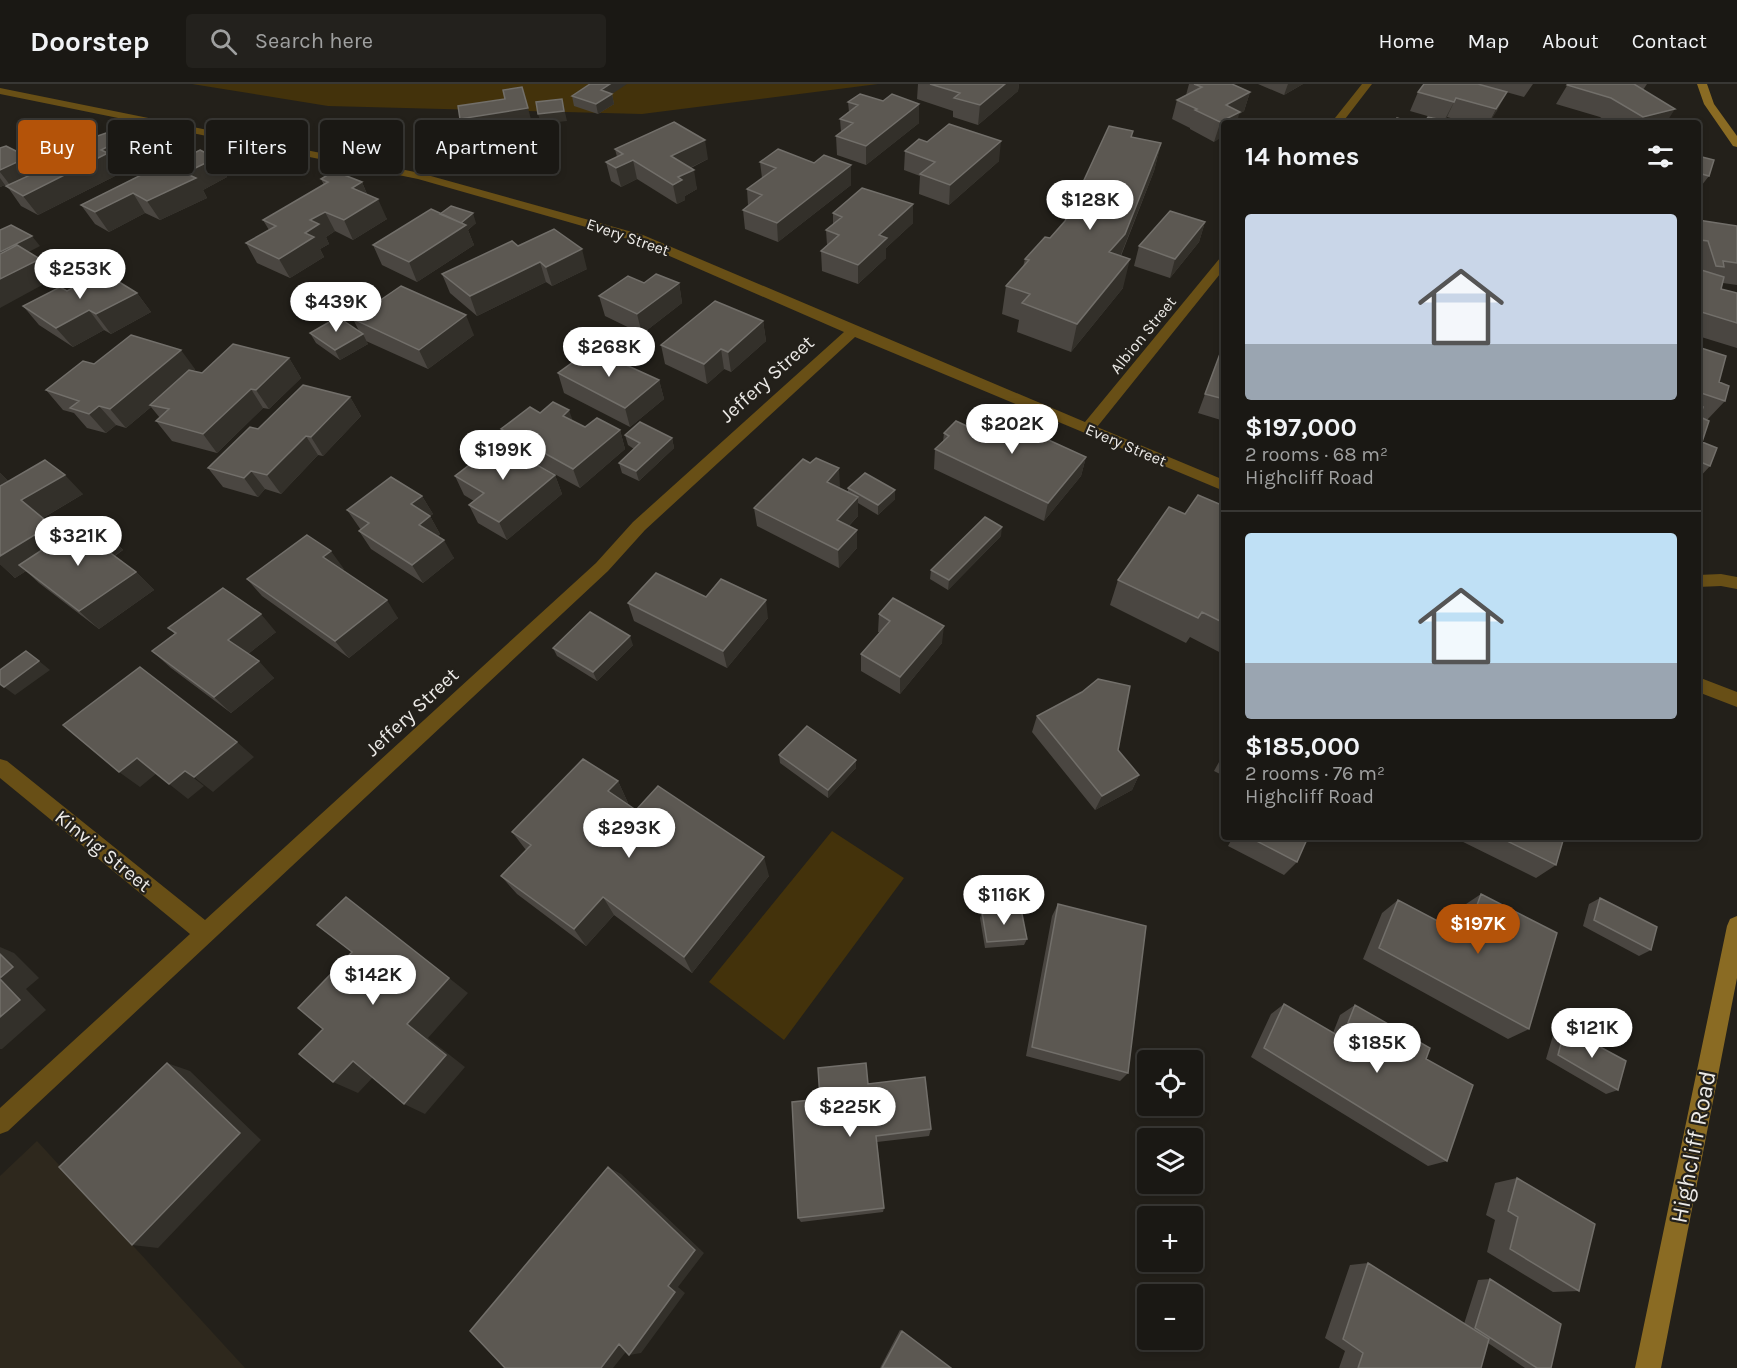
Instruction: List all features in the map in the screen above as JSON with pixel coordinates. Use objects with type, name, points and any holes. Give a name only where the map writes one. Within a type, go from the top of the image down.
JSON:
[{"type":"main road","points":[[1702,84],[1709,104],[1737,144]]},
{"type":"main road","name":"Highcliff Road","points":[[1648,1368],[1737,926]]},
{"type":"street","points":[[1338,120],[1367,84]]},
{"type":"street","name":"Every Street","points":[[0,91],[398,171],[639,238],[852,331],[1221,485]]},
{"type":"street","name":"Albion Street","points":[[1088,429],[1221,265]]},
{"type":"street","name":"Jeffery Street","points":[[0,1123],[602,567],[639,526],[852,331]]},
{"type":"street","points":[[1701,581],[1737,582]]},
{"type":"street","points":[[1701,685],[1737,700]]},
{"type":"street","name":"Kinvig Street","points":[[0,767],[206,934]]},
{"type":"shaded area","points":[[192,84],[878,84],[642,114],[328,106]]},
{"type":"shaded area","points":[[832,831],[904,878],[784,1040],[709,982]]},
{"type":"shaded area","points":[[37,1141],[245,1368],[0,1368],[0,1176]]},
{"type":"building","points":[[590,84],[610,84],[601,90],[612,94],[596,104],[572,96]]},
{"type":"building","points":[[930,84],[1005,84],[980,105],[954,98],[960,93]]},
{"type":"building","points":[[1194,84],[1232,84],[1250,92],[1226,105],[1240,112],[1220,122],[1177,100],[1202,87]]},
{"type":"building","points":[[1424,84],[1478,84],[1507,92],[1496,109],[1456,98],[1454,102],[1418,92]]},
{"type":"building","points":[[1568,84],[1634,84],[1675,109],[1643,117],[1611,98]]},
{"type":"building","points":[[522,87],[528,108],[460,119],[458,106],[505,99],[503,90]]},
{"type":"building","points":[[860,94],[883,101],[892,94],[919,104],[866,146],[836,136],[853,123],[840,119],[858,105],[848,102]]},
{"type":"building","points":[[562,99],[564,111],[538,114],[536,102]]},
{"type":"building","points":[[1428,117],[1442,120],[1426,120]]},
{"type":"building","points":[[674,122],[705,140],[671,156],[694,170],[678,177],[682,180],[673,185],[633,160],[616,168],[606,162],[623,154],[615,149]]},
{"type":"building","points":[[949,124],[1001,141],[950,185],[920,174],[935,162],[905,151],[919,139],[927,142]]},
{"type":"building","points":[[1109,126],[1133,131],[1131,137],[1161,143],[1125,234],[1109,252],[1130,259],[1077,324],[1022,303],[1030,294],[1006,286],[1029,260],[1025,259],[1045,237],[1050,238],[1065,221]]},
{"type":"building","points":[[108,134],[108,146],[101,150],[108,153],[96,159],[96,136]]},
{"type":"building","points":[[6,146],[18,152],[18,162],[0,170],[0,148]]},
{"type":"building","points":[[778,149],[814,163],[824,155],[851,165],[777,223],[743,210],[762,195],[747,189],[776,168],[760,162]]},
{"type":"building","points":[[200,150],[206,153],[206,163],[194,169],[194,153]]},
{"type":"building","points":[[1701,157],[1714,160],[1709,176],[1701,174]]},
{"type":"building","points":[[32,174],[66,174],[23,196],[6,186]]},
{"type":"building","points":[[143,174],[187,174],[196,178],[147,201],[133,193],[95,212],[81,205]]},
{"type":"building","points":[[329,174],[342,174],[362,182],[352,188],[378,199],[344,220],[325,212],[310,220],[319,224],[305,233],[314,237],[279,259],[246,243],[276,226],[263,220],[328,182],[321,179]]},
{"type":"building","points":[[862,188],[913,204],[879,235],[887,238],[858,265],[821,251],[839,235],[826,230],[842,217],[833,213]]},
{"type":"building","points":[[451,206],[473,213],[461,223],[440,214]]},
{"type":"building","points":[[431,209],[466,225],[409,262],[373,245]]},
{"type":"building","points":[[1170,211],[1205,222],[1175,259],[1139,246]]},
{"type":"building","points":[[1701,220],[1737,226],[1737,263],[1723,261],[1724,267],[1716,266],[1708,241],[1701,240]]},
{"type":"building","points":[[11,225],[32,236],[0,252],[0,230]]},
{"type":"building","points":[[554,229],[582,249],[546,267],[540,262],[470,296],[442,274],[512,241],[518,246]]},
{"type":"building","points":[[17,245],[40,259],[0,279],[0,254]]},
{"type":"building","points":[[1701,270],[1724,277],[1721,289],[1737,293],[1737,323],[1701,312]]},
{"type":"building","points":[[103,272],[137,293],[96,314],[89,310],[56,328],[23,306],[60,287],[67,291]]},
{"type":"building","points":[[656,274],[679,283],[637,314],[599,296],[628,276],[644,283]]},
{"type":"building","points":[[401,286],[466,315],[419,350],[353,319]]},
{"type":"building","points":[[715,301],[763,321],[728,352],[721,349],[704,364],[661,345]]},
{"type":"building","points":[[338,317],[363,334],[335,350],[310,333]]},
{"type":"building","points":[[131,335],[181,350],[110,409],[99,406],[89,414],[70,408],[79,401],[46,390],[83,361],[94,364]]},
{"type":"building","points":[[233,344],[289,358],[256,390],[251,389],[203,434],[156,421],[169,409],[150,405],[189,370],[202,373]]},
{"type":"building","points":[[1701,348],[1726,356],[1719,382],[1729,386],[1725,401],[1701,393]]},
{"type":"building","points":[[591,349],[659,380],[625,408],[558,373]]},
{"type":"building","points":[[1221,351],[1221,398],[1205,394]]},
{"type":"building","points":[[303,385],[350,397],[311,437],[306,436],[267,475],[251,471],[244,478],[208,468],[250,427],[258,429]]},
{"type":"building","points":[[553,402],[569,410],[563,416],[585,427],[597,418],[620,430],[573,469],[501,429],[530,407],[540,413]]},
{"type":"building","points":[[985,411],[1086,457],[1048,503],[935,449],[949,436],[944,433],[956,421],[969,427]]},
{"type":"building","points":[[1701,417],[1709,421],[1702,442],[1717,448],[1710,466],[1701,462]]},
{"type":"building","points":[[640,422],[672,438],[636,471],[619,463],[640,443],[625,435]]},
{"type":"building","points":[[498,443],[555,475],[499,522],[469,505],[484,493],[455,476]]},
{"type":"building","points":[[816,458],[839,468],[827,482],[858,497],[837,520],[857,530],[838,550],[754,508],[803,459],[810,463]]},
{"type":"building","points":[[45,460],[65,475],[21,500],[51,525],[0,556],[0,486]]},
{"type":"building","points":[[865,473],[895,490],[878,505],[848,488]]},
{"type":"building","points":[[391,477],[422,496],[411,504],[430,516],[419,525],[444,540],[412,565],[359,531],[369,523],[347,510]]},
{"type":"building","points":[[1198,495],[1221,505],[1221,622],[1202,612],[1198,618],[1118,580],[1169,507],[1185,514]]},
{"type":"building","points":[[985,517],[1002,527],[949,580],[931,570]]},
{"type":"building","points":[[89,519],[106,532],[93,540],[136,572],[79,611],[19,565]]},
{"type":"building","points":[[307,535],[331,551],[323,557],[387,600],[335,641],[247,579]]},
{"type":"building","points":[[656,573],[706,597],[721,579],[766,600],[723,651],[628,603]]},
{"type":"building","points":[[223,588],[261,614],[228,640],[259,661],[214,697],[152,651],[176,633],[168,628]]},
{"type":"building","points":[[893,598],[944,626],[900,677],[861,654],[890,621],[879,614]]},
{"type":"building","points":[[590,612],[630,636],[593,672],[553,648]]},
{"type":"building","points":[[26,651],[39,661],[4,687],[0,684],[0,670]]},
{"type":"building","points":[[140,667],[237,742],[194,777],[185,771],[169,784],[137,758],[119,772],[63,725]]},
{"type":"building","points":[[1098,679],[1130,686],[1118,750],[1139,775],[1102,796],[1037,716],[1082,692]]},
{"type":"building","points":[[807,726],[856,760],[828,790],[779,755]]},
{"type":"building","points":[[583,759],[618,781],[608,791],[636,810],[658,786],[764,857],[684,957],[603,897],[574,929],[501,876],[531,845],[512,832]]},
{"type":"building","points":[[1255,840],[1307,840],[1297,862]]},
{"type":"building","points":[[1505,840],[1563,840],[1556,865]]},
{"type":"building","points":[[1481,894],[1557,933],[1529,1029],[1379,948],[1398,900],[1466,936]]},
{"type":"building","points":[[346,897],[449,978],[407,1024],[446,1055],[404,1104],[353,1061],[333,1082],[299,1054],[323,1029],[298,1008],[352,952],[317,925]]},
{"type":"building","points":[[1600,898],[1657,927],[1651,950],[1594,920]]},
{"type":"building","points":[[1058,904],[1146,926],[1128,1073],[1032,1047]]},
{"type":"building","points":[[1021,909],[1027,939],[987,942],[982,912]]},
{"type":"building","points":[[0,954],[13,967],[0,978]]},
{"type":"building","points":[[0,979],[20,1000],[0,1017]]},
{"type":"building","points":[[1284,1004],[1342,1038],[1355,1005],[1430,1048],[1426,1059],[1473,1085],[1447,1161],[1264,1048]]},
{"type":"building","points":[[1565,1028],[1626,1061],[1618,1090],[1558,1055]]},
{"type":"building","points":[[167,1063],[240,1133],[132,1245],[59,1167]]},
{"type":"building","points":[[866,1063],[868,1084],[925,1077],[931,1129],[876,1136],[884,1208],[798,1218],[792,1102],[820,1099],[818,1068]]},
{"type":"building","points":[[608,1167],[695,1250],[668,1286],[675,1292],[629,1355],[619,1344],[601,1368],[505,1368],[470,1331]]},
{"type":"building","points":[[1517,1178],[1595,1224],[1579,1291],[1510,1249],[1518,1217],[1508,1211]]},
{"type":"building","points":[[1368,1263],[1489,1339],[1481,1368],[1358,1368],[1363,1353],[1343,1339]]},
{"type":"building","points":[[1490,1279],[1561,1324],[1551,1368],[1537,1368],[1475,1328]]},
{"type":"building","points":[[902,1331],[951,1368],[882,1368]]}]
